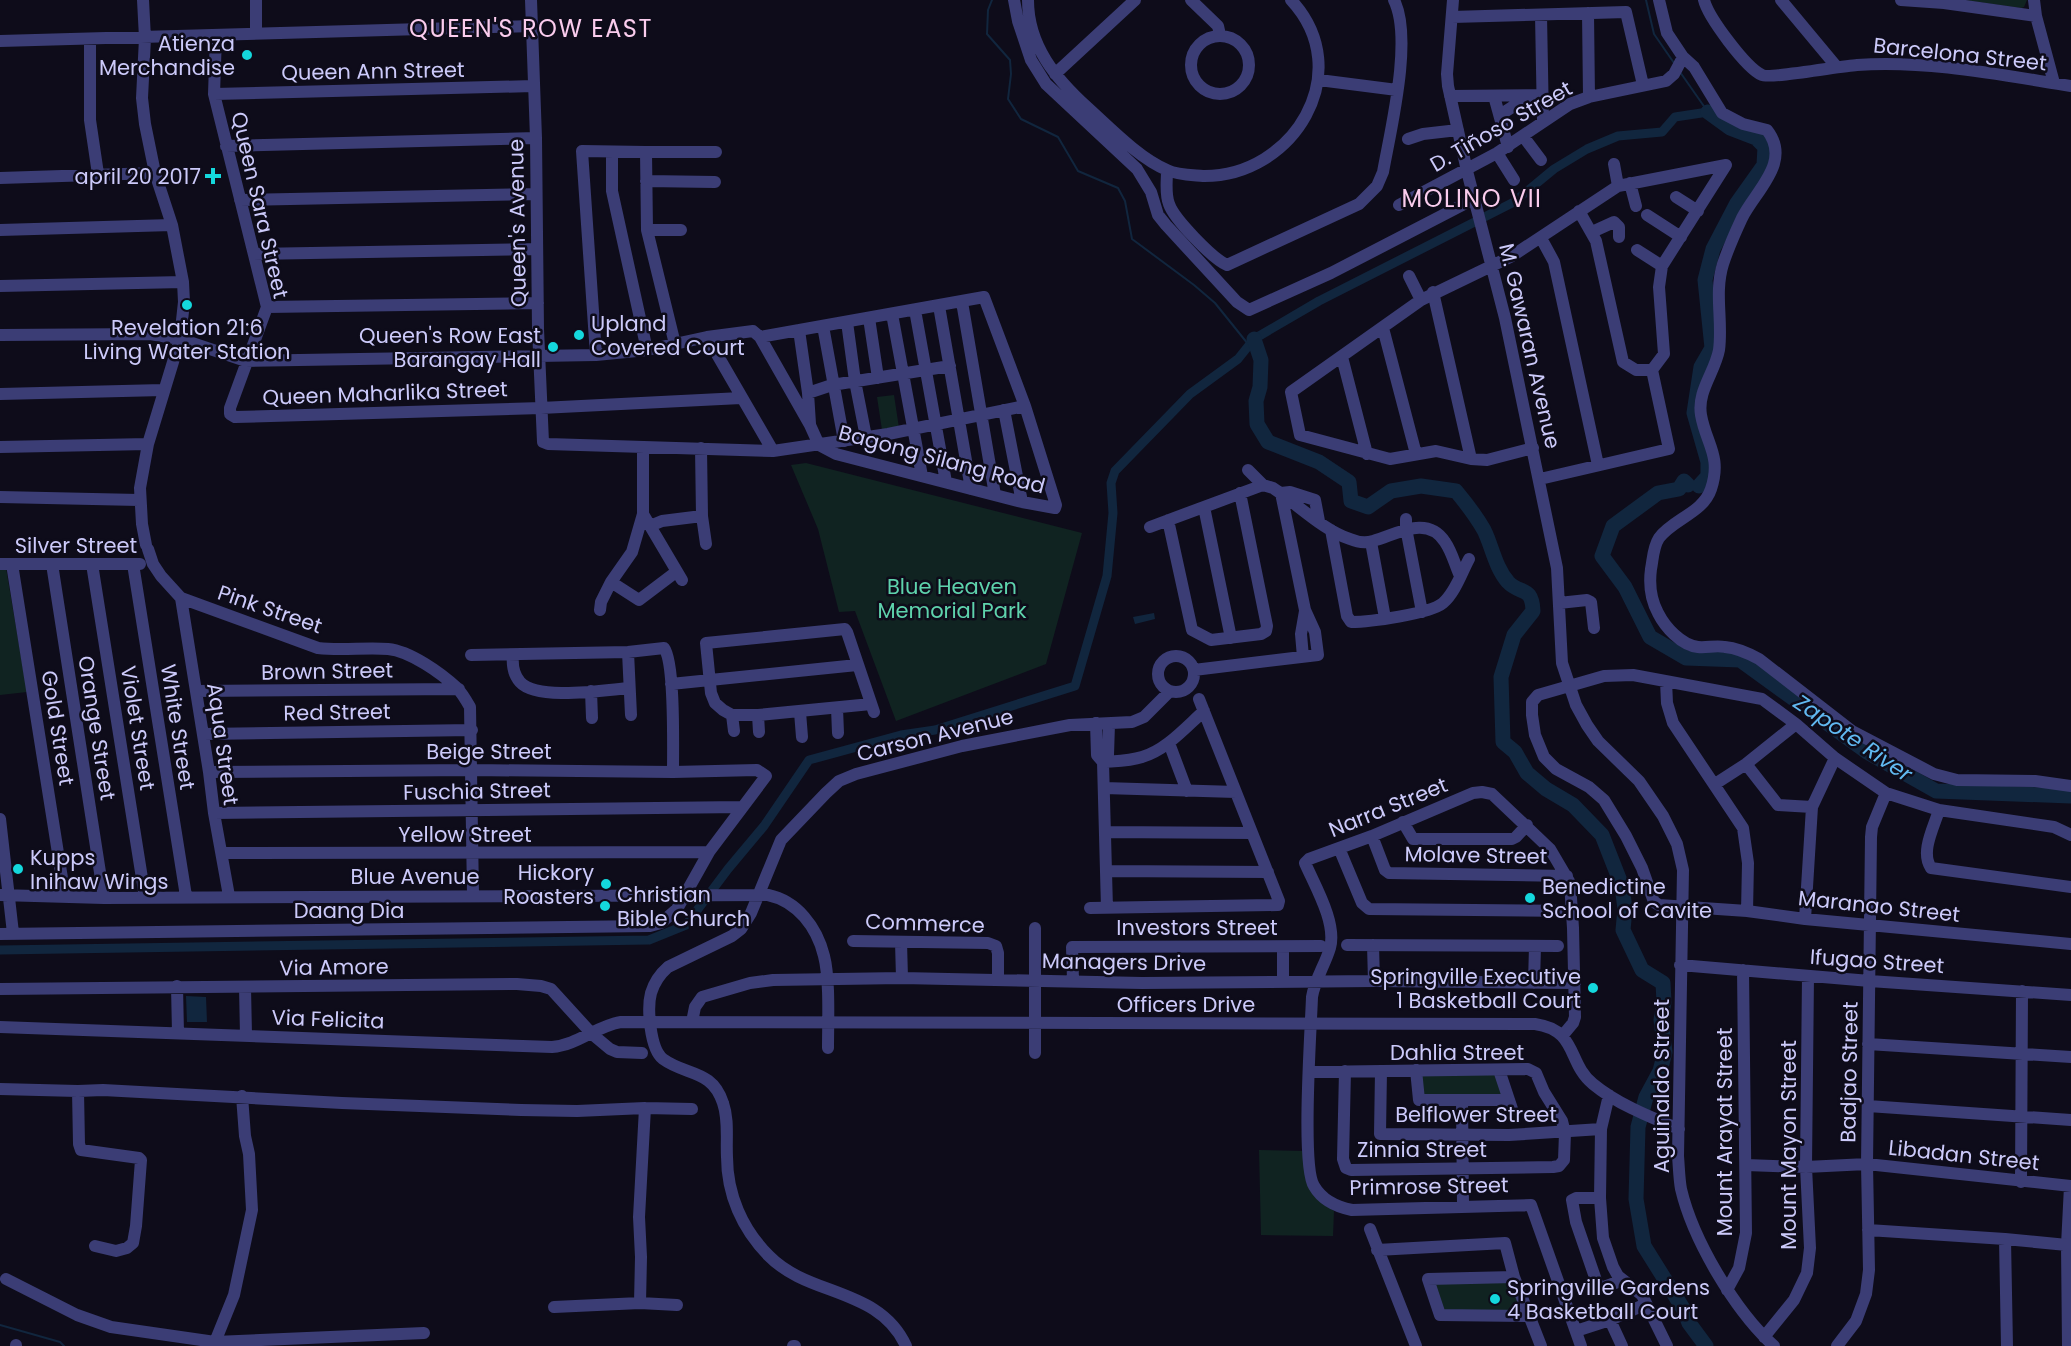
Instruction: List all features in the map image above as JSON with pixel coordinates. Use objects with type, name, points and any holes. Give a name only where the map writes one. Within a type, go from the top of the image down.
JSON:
[{"type":"street","name":"Pink Street","points":[[142,0],[145,38],[142,98],[145,124],[155,173],[172,225],[183,282],[184,302],[180,339],[148,444],[139,500],[147,547],[153,564],[170,588],[181,598],[318,648],[400,651],[441,674],[459,689],[470,707],[472,730],[473,895]]},
{"type":"street","points":[[256,0],[256,33]]},
{"type":"street","name":"Queen's Avenue","points":[[531,0],[536,138],[538,357],[543,442],[548,444],[773,451],[844,441],[1025,406]]},
{"type":"street","points":[[1014,0],[1018,21],[1031,60],[1046,84],[1137,169],[1151,192],[1158,215],[1237,302],[1249,310],[1331,273],[1475,202],[1447,74],[1453,0]]},
{"type":"street","points":[[1028,0],[1031,23],[1038,46],[1062,85],[1124,140],[1167,171],[1188,175],[1215,176],[1247,168],[1270,156],[1288,142],[1302,124],[1316,93],[1319,80],[1315,41],[1309,25],[1291,0]]},
{"type":"street","points":[[1055,74],[1135,0]]},
{"type":"street","points":[[1191,0],[1218,26],[1220,35]]},
{"type":"street","points":[[1167,171],[1167,198],[1172,213],[1217,261],[1227,265],[1359,204],[1369,195],[1383,172],[1397,90],[1402,34],[1401,15],[1394,0]]},
{"type":"street","points":[[1659,0],[1667,33],[1679,64],[1694,67],[1722,113],[1731,120],[1767,130],[1775,142],[1776,158],[1767,180],[1743,218],[1723,264],[1718,290],[1719,349],[1701,401],[1701,415],[1715,459],[1712,488],[1708,498],[1666,530],[1658,540],[1650,576],[1656,611],[1666,627],[1686,643],[1696,647],[1724,646],[1744,651],[1759,659],[1852,731],[1934,774],[1957,780],[2035,781],[2071,786]]},
{"type":"street","name":"Barcelona Street","points":[[1704,0],[1708,13],[1726,38],[1762,75],[1773,76],[1836,66],[1909,65],[1989,73],[2071,86]]},
{"type":"street","points":[[1781,0],[1836,66]]},
{"type":"street","points":[[1901,0],[2036,16]]},
{"type":"street","points":[[2034,0],[2036,16],[2054,83]]},
{"type":"street","points":[[1452,17],[1626,12],[1644,86]]},
{"type":"street","points":[[1588,13],[1589,97]]},
{"type":"street","points":[[1541,15],[1536,95],[1543,122]]},
{"type":"street","points":[[0,41],[532,26]]},
{"type":"street","name":"Queen Sara Street","points":[[216,34],[214,94],[267,307],[246,361],[230,414]]},
{"type":"street","points":[[1220,35],[1233,39],[1244,48],[1249,61],[1248,75],[1240,87],[1227,93],[1213,93],[1200,87],[1192,75],[1190,62],[1195,48],[1206,39],[1220,35]]},
{"type":"street","points":[[90,39],[90,120],[98,174]]},
{"type":"street","name":"D. Tiñoso Street","points":[[1399,205],[1467,171],[1508,147],[1570,104],[1589,97],[1666,81],[1679,64]]},
{"type":"street","points":[[1319,80],[1397,90]]},
{"type":"street","name":"Queen Ann Street","points":[[214,94],[533,86]]},
{"type":"street","points":[[1450,96],[1536,95]]},
{"type":"street","points":[[1500,115],[1536,95]]},
{"type":"street","points":[[1494,96],[1508,147]]},
{"type":"street","points":[[1408,139],[1423,134],[1458,130]]},
{"type":"street","points":[[1523,136],[1541,160]]},
{"type":"street","points":[[226,146],[536,138]]},
{"type":"street","points":[[596,355],[582,151],[716,152]]},
{"type":"street","points":[[612,152],[612,191],[647,350]]},
{"type":"street","points":[[646,152],[647,230],[675,344]]},
{"type":"street","points":[[1497,153],[1514,180]]},
{"type":"street","points":[[1614,164],[1636,206]]},
{"type":"street","points":[[1533,448],[1487,460],[1436,451],[1390,459],[1367,454],[1300,435],[1291,392],[1421,300],[1512,256],[1624,184],[1726,165],[1662,266],[1659,287],[1664,354],[1652,370],[1669,449],[1540,479]]},
{"type":"street","points":[[0,178],[155,173]]},
{"type":"street","points":[[646,182],[715,182]]},
{"type":"street","points":[[240,200],[536,194]]},
{"type":"street","points":[[1676,197],[1698,211]]},
{"type":"street","name":"M. Gawaran Avenue","points":[[1475,202],[1492,265],[1540,479],[1557,567],[1562,663],[1576,705],[1587,725],[1598,741],[1639,781],[1663,816],[1677,844],[1683,870],[1682,906]]},
{"type":"street","points":[[1579,211],[1596,242],[1623,362],[1636,370],[1652,370]]},
{"type":"street","points":[[1647,215],[1681,237]]},
{"type":"street","points":[[1592,232],[1614,222],[1619,226],[1619,237]]},
{"type":"street","points":[[0,230],[172,225]]},
{"type":"street","points":[[647,230],[681,230]]},
{"type":"street","points":[[1541,238],[1554,262],[1598,465]]},
{"type":"street","points":[[254,254],[536,249]]},
{"type":"street","points":[[1637,250],[1662,266]]},
{"type":"street","points":[[1409,276],[1421,300]]},
{"type":"street","points":[[0,286],[183,282]]},
{"type":"street","points":[[1434,292],[1471,459]]},
{"type":"street","points":[[0,335],[150,334],[180,339],[246,361],[596,355],[647,350],[706,337],[753,331],[760,338],[980,297],[986,300],[1025,406]]},
{"type":"street","points":[[962,302],[995,495]]},
{"type":"street","points":[[267,307],[538,303]]},
{"type":"street","points":[[939,306],[971,489]]},
{"type":"street","points":[[915,310],[946,482]]},
{"type":"street","points":[[892,314],[922,476]]},
{"type":"street","points":[[869,318],[878,378]]},
{"type":"street","points":[[847,322],[866,437]]},
{"type":"street","points":[[823,326],[832,386],[844,441]]},
{"type":"street","points":[[1383,328],[1416,454]]},
{"type":"street","points":[[800,330],[810,425]]},
{"type":"street","points":[[706,337],[773,451]]},
{"type":"street","name":"Bagong Silang Road","points":[[760,338],[819,445],[836,454],[1022,502],[1055,508],[1056,505],[1025,406]]},
{"type":"street","points":[[1342,357],[1367,454]]},
{"type":"street","points":[[808,393],[855,381],[950,366]]},
{"type":"street","points":[[0,394],[163,390]]},
{"type":"street","name":"Queen Maharlika Street","points":[[230,414],[235,417],[541,408],[741,398]]},
{"type":"street","points":[[1004,410],[1022,502]]},
{"type":"street","points":[[0,447],[148,444]]},
{"type":"street","points":[[600,610],[601,602],[611,582],[632,552],[643,514],[643,447]]},
{"type":"street","points":[[701,448],[702,516],[706,544]]},
{"type":"street","points":[[1248,470],[1263,485],[1281,493],[1331,530],[1349,539],[1371,542],[1406,523],[1440,535],[1447,545],[1460,576]]},
{"type":"street","points":[[1150,527],[1263,485]]},
{"type":"street","points":[[1168,520],[1192,630],[1209,640],[1261,634],[1267,629],[1240,493]]},
{"type":"street","points":[[1170,691],[1162,685],[1158,677],[1159,668],[1164,660],[1173,656],[1182,656],[1190,662],[1194,670],[1318,655],[1314,632],[1305,610],[1281,493]]},
{"type":"street","points":[[0,497],[139,500]]},
{"type":"street","points":[[1204,507],[1231,638]]},
{"type":"street","points":[[611,582],[639,600],[679,576],[643,514]]},
{"type":"street","points":[[651,526],[662,521],[702,516]]},
{"type":"street","points":[[1406,523],[1422,612]]},
{"type":"street","points":[[1331,530],[1348,619],[1354,622],[1422,612],[1442,604],[1448,598],[1469,559]]},
{"type":"street","points":[[1371,542],[1385,618]]},
{"type":"street","name":"Silver Street","points":[[6,564],[153,564]]},
{"type":"street","name":"Gold Street","points":[[6,564],[65,897]]},
{"type":"street","name":"Orange Street","points":[[52,564],[104,898]]},
{"type":"street","name":"Violet Street","points":[[92,564],[145,897]]},
{"type":"street","name":"White Street","points":[[133,564],[186,896]]},
{"type":"street","name":"Aqua Street","points":[[181,598],[229,896]]},
{"type":"street","points":[[1559,603],[1587,600],[1592,602],[1594,628]]},
{"type":"street","points":[[1303,657],[1301,634],[1305,610]]},
{"type":"street","points":[[840,628],[847,632],[857,665],[873,708],[732,715],[716,703],[711,693],[706,643],[840,628]]},
{"type":"street","points":[[471,655],[664,648],[667,653],[671,684],[674,772]]},
{"type":"street","points":[[627,651],[631,715]]},
{"type":"street","points":[[513,655],[514,672],[520,682],[529,688],[558,692],[629,688]]},
{"type":"street","points":[[671,684],[857,665]]},
{"type":"street","name":"Carson Avenue","points":[[906,1346],[892,1322],[876,1310],[788,1271],[761,1248],[745,1224],[732,1196],[727,1162],[726,1113],[718,1091],[704,1076],[661,1057],[654,1044],[650,1022],[651,995],[661,973],[676,962],[732,936],[741,929],[782,840],[839,781],[856,774],[962,746],[1070,725],[1132,722],[1144,717],[1170,691],[1177,692],[1190,685],[1194,678],[1194,670]]},
{"type":"street","points":[[1569,685],[1604,676],[1633,675],[1762,699],[1796,724],[1835,758],[1886,793],[1939,810],[2054,826],[2071,834]]},
{"type":"street","points":[[1666,681],[1667,703],[1673,723],[1743,828],[1748,863],[1747,911]]},
{"type":"street","name":"Maranao Street","points":[[1569,685],[1534,698],[1532,715],[1539,748],[1544,757],[1557,769],[1589,787],[1604,800],[1642,868],[1654,902],[1659,905],[1747,911],[1805,919],[2071,944]]},
{"type":"street","name":"Brown Street","points":[[196,692],[459,689]]},
{"type":"street","points":[[591,691],[592,718]]},
{"type":"street","points":[[1090,908],[1278,905],[1279,901],[1268,872],[1199,699]]},
{"type":"street","points":[[837,708],[838,733]]},
{"type":"street","points":[[1103,762],[1144,757],[1169,743],[1204,711]]},
{"type":"street","points":[[800,712],[802,737]]},
{"type":"street","points":[[732,715],[734,731]]},
{"type":"street","points":[[758,715],[759,732]]},
{"type":"street","points":[[1102,724],[1097,756],[1103,762],[1107,908]]},
{"type":"street","points":[[1715,784],[1746,764],[1796,724]]},
{"type":"street","name":"Red Street","points":[[203,734],[472,730]]},
{"type":"street","points":[[1169,743],[1187,791]]},
{"type":"street","points":[[1805,919],[1812,807],[1835,758]]},
{"type":"street","points":[[1746,764],[1778,805],[1812,807]]},
{"type":"street","name":"Beige Street","points":[[209,772],[757,770],[766,776],[741,807]]},
{"type":"street","points":[[1104,788],[1236,792]]},
{"type":"street","name":"Narra Street","points":[[1311,1023],[1315,982],[1331,946],[1332,929],[1305,863],[1309,859],[1372,836],[1473,793],[1482,792],[1492,794],[1527,825],[1550,849],[1567,876],[1571,889],[1574,928],[1575,1017],[1574,1023],[1563,1035]]},
{"type":"street","name":"Badjao Street","points":[[1837,1346],[1856,1321],[1866,1294],[1869,1270],[1868,1044],[1871,837],[1872,827],[1886,793]]},
{"type":"street","points":[[685,896],[709,852],[741,807]]},
{"type":"street","name":"Fuschia Street","points":[[214,813],[741,807]]},
{"type":"street","points":[[1939,810],[1926,853],[1927,862],[1931,868],[2071,887]]},
{"type":"street","points":[[0,819],[5,895],[13,933]]},
{"type":"street","points":[[1403,822],[1413,838],[1512,839],[1527,825]]},
{"type":"street","points":[[1105,832],[1252,833]]},
{"type":"street","name":"Molave Street","points":[[1372,836],[1385,870],[1389,873],[1567,876]]},
{"type":"street","points":[[1339,848],[1362,903],[1369,909],[1572,911]]},
{"type":"street","name":"Yellow Street","points":[[222,853],[709,852]]},
{"type":"street","points":[[1106,872],[1268,872]]},
{"type":"street","name":"Blue Avenue","points":[[5,895],[104,898],[758,894],[777,897],[791,903],[803,915],[823,950],[826,980]]},
{"type":"street","name":"Daang Dia","points":[[0,934],[650,926],[670,917],[685,896]]},
{"type":"street","name":"Aguinaldo Street","points":[[1682,906],[1678,1156],[1681,1189],[1699,1238],[1727,1290],[1764,1337],[1774,1346]]},
{"type":"street","points":[[1035,928],[1035,1053]]},
{"type":"street","name":"Commerce","points":[[853,941],[988,943],[996,946],[998,953],[998,980]]},
{"type":"street","points":[[901,942],[902,978]]},
{"type":"street","points":[[1347,945],[1558,946]]},
{"type":"street","points":[[1373,945],[1374,981]]},
{"type":"street","name":"Investors Street","points":[[1073,980],[1072,947],[1321,946]]},
{"type":"street","points":[[1534,982],[1535,946]]},
{"type":"street","points":[[1283,947],[1283,982]]},
{"type":"street","name":"Ifugao Street","points":[[1680,965],[2071,995]]},
{"type":"street","name":"Mount Arayat Street","points":[[1727,1290],[1738,1268],[1746,1233],[1743,970]]},
{"type":"street","name":"Mount Mayon Street","points":[[1764,1337],[1794,1300],[1807,1273],[1810,1248],[1806,1167],[1808,976]]},
{"type":"street","name":"Managers Drive","points":[[692,1022],[695,1007],[702,997],[750,983],[772,980],[902,978],[1142,983],[1575,982]]},
{"type":"street","points":[[826,980],[828,1048]]},
{"type":"street","name":"Via Amore","points":[[0,989],[517,984],[541,986],[556,993],[592,1034],[610,1049],[617,1052],[642,1053]]},
{"type":"street","points":[[177,986],[178,1033]]},
{"type":"street","points":[[245,987],[246,1035]]},
{"type":"street","points":[[2021,1182],[2022,991]]},
{"type":"street","name":"Officers Drive","points":[[650,1022],[1535,1024],[1546,1025],[1563,1035]]},
{"type":"street","name":"Via Felicita","points":[[0,1027],[552,1047],[565,1046],[613,1023],[650,1022]]},
{"type":"street","name":"Primrose Street","points":[[1311,1023],[1308,1173],[1313,1186],[1322,1196],[1340,1208],[1352,1210],[1531,1205],[1581,1346]]},
{"type":"street","points":[[1563,1035],[1590,1081],[1631,1107],[1679,1129]]},
{"type":"street","points":[[1868,1044],[2071,1057]]},
{"type":"street","name":"Dahlia Street","points":[[1310,1072],[1528,1069],[1536,1073],[1544,1092],[1560,1116],[1565,1133]]},
{"type":"street","points":[[1416,1070],[1419,1100],[1462,1100],[1511,1105],[1499,1070]]},
{"type":"street","name":"Zinnia Street","points":[[1346,1071],[1343,1159],[1346,1168],[1358,1171],[1559,1166],[1564,1160],[1565,1133]]},
{"type":"street","name":"Belflower Street","points":[[1381,1071],[1380,1134],[1509,1135],[1601,1129]]},
{"type":"street","points":[[0,1089],[103,1090],[521,1110],[692,1109]]},
{"type":"street","points":[[78,1091],[81,1150],[141,1160],[134,1240],[127,1248],[120,1251],[95,1246]]},
{"type":"street","points":[[1610,1095],[1601,1129],[1600,1198],[1603,1238],[1612,1266],[1623,1280],[1642,1294],[1667,1346]]},
{"type":"street","points":[[215,1342],[234,1295],[252,1210],[249,1154],[245,1136],[242,1096]]},
{"type":"street","points":[[1462,1100],[1463,1206]]},
{"type":"street","points":[[1868,1106],[2071,1120]]},
{"type":"street","points":[[640,1304],[639,1217],[645,1108]]},
{"type":"street","name":"Libadan Street","points":[[1746,1165],[1806,1167],[1868,1164],[2070,1186]]},
{"type":"street","points":[[2068,1346],[2067,1245],[2070,1186]]},
{"type":"street","points":[[1600,1198],[1572,1200],[1576,1222],[1598,1286],[1604,1287],[1623,1280]]},
{"type":"street","points":[[1370,1229],[1416,1346]]},
{"type":"street","points":[[1868,1230],[2067,1245]]},
{"type":"street","points":[[2005,1239],[2007,1346]]},
{"type":"street","points":[[1377,1250],[1505,1243],[1514,1277],[1541,1346]]},
{"type":"street","points":[[1514,1277],[1428,1279],[1440,1316],[1529,1316]]},
{"type":"street","points":[[6,1279],[77,1314],[111,1327],[215,1342],[424,1333]]},
{"type":"street","points":[[1576,1331],[1610,1320],[1646,1304]]},
{"type":"street","points":[[554,1307],[677,1305]]},
{"type":"street","points":[[1610,1320],[1622,1346]]},
{"type":"green space","points":[[1964,0],[2027,0],[2021,8]]},
{"type":"green space","points":[[894,395],[899,428],[882,430],[877,397]]},
{"type":"green space","name":"Blue Heaven Memorial Park","points":[[806,463],[1082,533],[1046,664],[896,721],[855,611],[839,612],[818,529],[791,465]]},
{"type":"green space","points":[[6,568],[27,692],[0,695],[0,569]]},
{"type":"green space","points":[[1495,1072],[1503,1097],[1422,1097],[1420,1073]]},
{"type":"green space","points":[[1259,1150],[1303,1151],[1324,1204],[1334,1211],[1333,1236],[1261,1235]]},
{"type":"green space","points":[[1512,1281],[1525,1314],[1442,1313],[1432,1282]]},
{"type":"water","points":[[1154,613],[1155,619],[1135,624],[1133,617]]},
{"type":"water","points":[[186,996],[206,997],[207,1022],[187,1022]]},
{"type":"waterway","points":[[992,0],[988,10],[987,34],[1010,60],[1008,99],[1021,119],[1058,137],[1078,171],[1118,188],[1125,201],[1132,239],[1215,303],[1248,344]]},
{"type":"waterway","name":"Zapote River","points":[[1646,0],[1654,34],[1674,63]]},
{"type":"waterway","name":"Zapote River","points":[[1680,72],[1708,112]]},
{"type":"waterway","points":[[0,950],[649,940],[686,925],[764,826],[809,760],[901,735],[935,730],[1075,686],[1107,576],[1113,513],[1111,483],[1115,471],[1190,394],[1238,359],[1254,339],[1319,301],[1514,202],[1554,169],[1587,149],[1618,136],[1662,132],[1675,117],[1708,112]]},
{"type":"waterway","name":"Zapote River","points":[[1699,486],[1708,476],[1708,462],[1694,413],[1701,367],[1712,348],[1705,280],[1713,249],[1737,203],[1764,165],[1765,147],[1756,138],[1730,128],[1708,112]]},
{"type":"waterway","points":[[1254,339],[1261,360],[1260,387],[1256,401],[1257,424],[1268,442],[1319,462],[1349,482],[1351,501],[1368,507],[1391,491],[1421,486],[1456,491],[1484,530],[1497,563],[1508,582],[1530,597],[1533,611],[1514,635],[1501,677],[1503,742],[1515,752],[1527,773],[1546,789],[1573,805],[1602,835],[1622,886],[1625,909],[1623,930],[1642,970],[1663,983],[1664,1002],[1661,1020],[1665,1052],[1660,1071],[1646,1097],[1638,1127],[1636,1199],[1644,1246],[1684,1310],[1689,1323],[1706,1346]]},
{"type":"waterway","name":"Zapote River","points":[[1688,485],[1684,481],[1679,489],[1658,493],[1613,526],[1602,556],[1625,587],[1650,637],[1686,658],[1740,660],[1867,752],[1936,791],[2071,796]]},
{"type":"waterway","points":[[0,1325],[60,1342],[64,1346]]},
{"type":"place","name":"Atienza Merchandise","points":[[247,55]]},
{"type":"place","name":"april 20 2017","points":[[213,176]]},
{"type":"place","name":"Revelation 21:6 Living Water Station","points":[[187,305]]},
{"type":"place","name":"Upland Covered Court","points":[[579,335]]},
{"type":"place","name":"Queen's Row East Barangay Hall","points":[[553,347]]},
{"type":"place","name":"Kupps Inihaw Wings","points":[[18,869]]},
{"type":"place","name":"Hickory Roasters","points":[[606,884]]},
{"type":"place","name":"Benedictine School of Cavite","points":[[1530,898]]},
{"type":"place","name":"Christian Bible Church","points":[[605,906]]},
{"type":"place","name":"Springville Executive 1 Basketball Court","points":[[1593,988]]},
{"type":"place","name":"Springville Gardens 4 Basketball Court","points":[[1495,1299]]},
{"type":"district","name":"QUEEN'S ROW EAST","points":[[531,28]]},
{"type":"district","name":"MOLINO VII","points":[[1472,198]]}]
